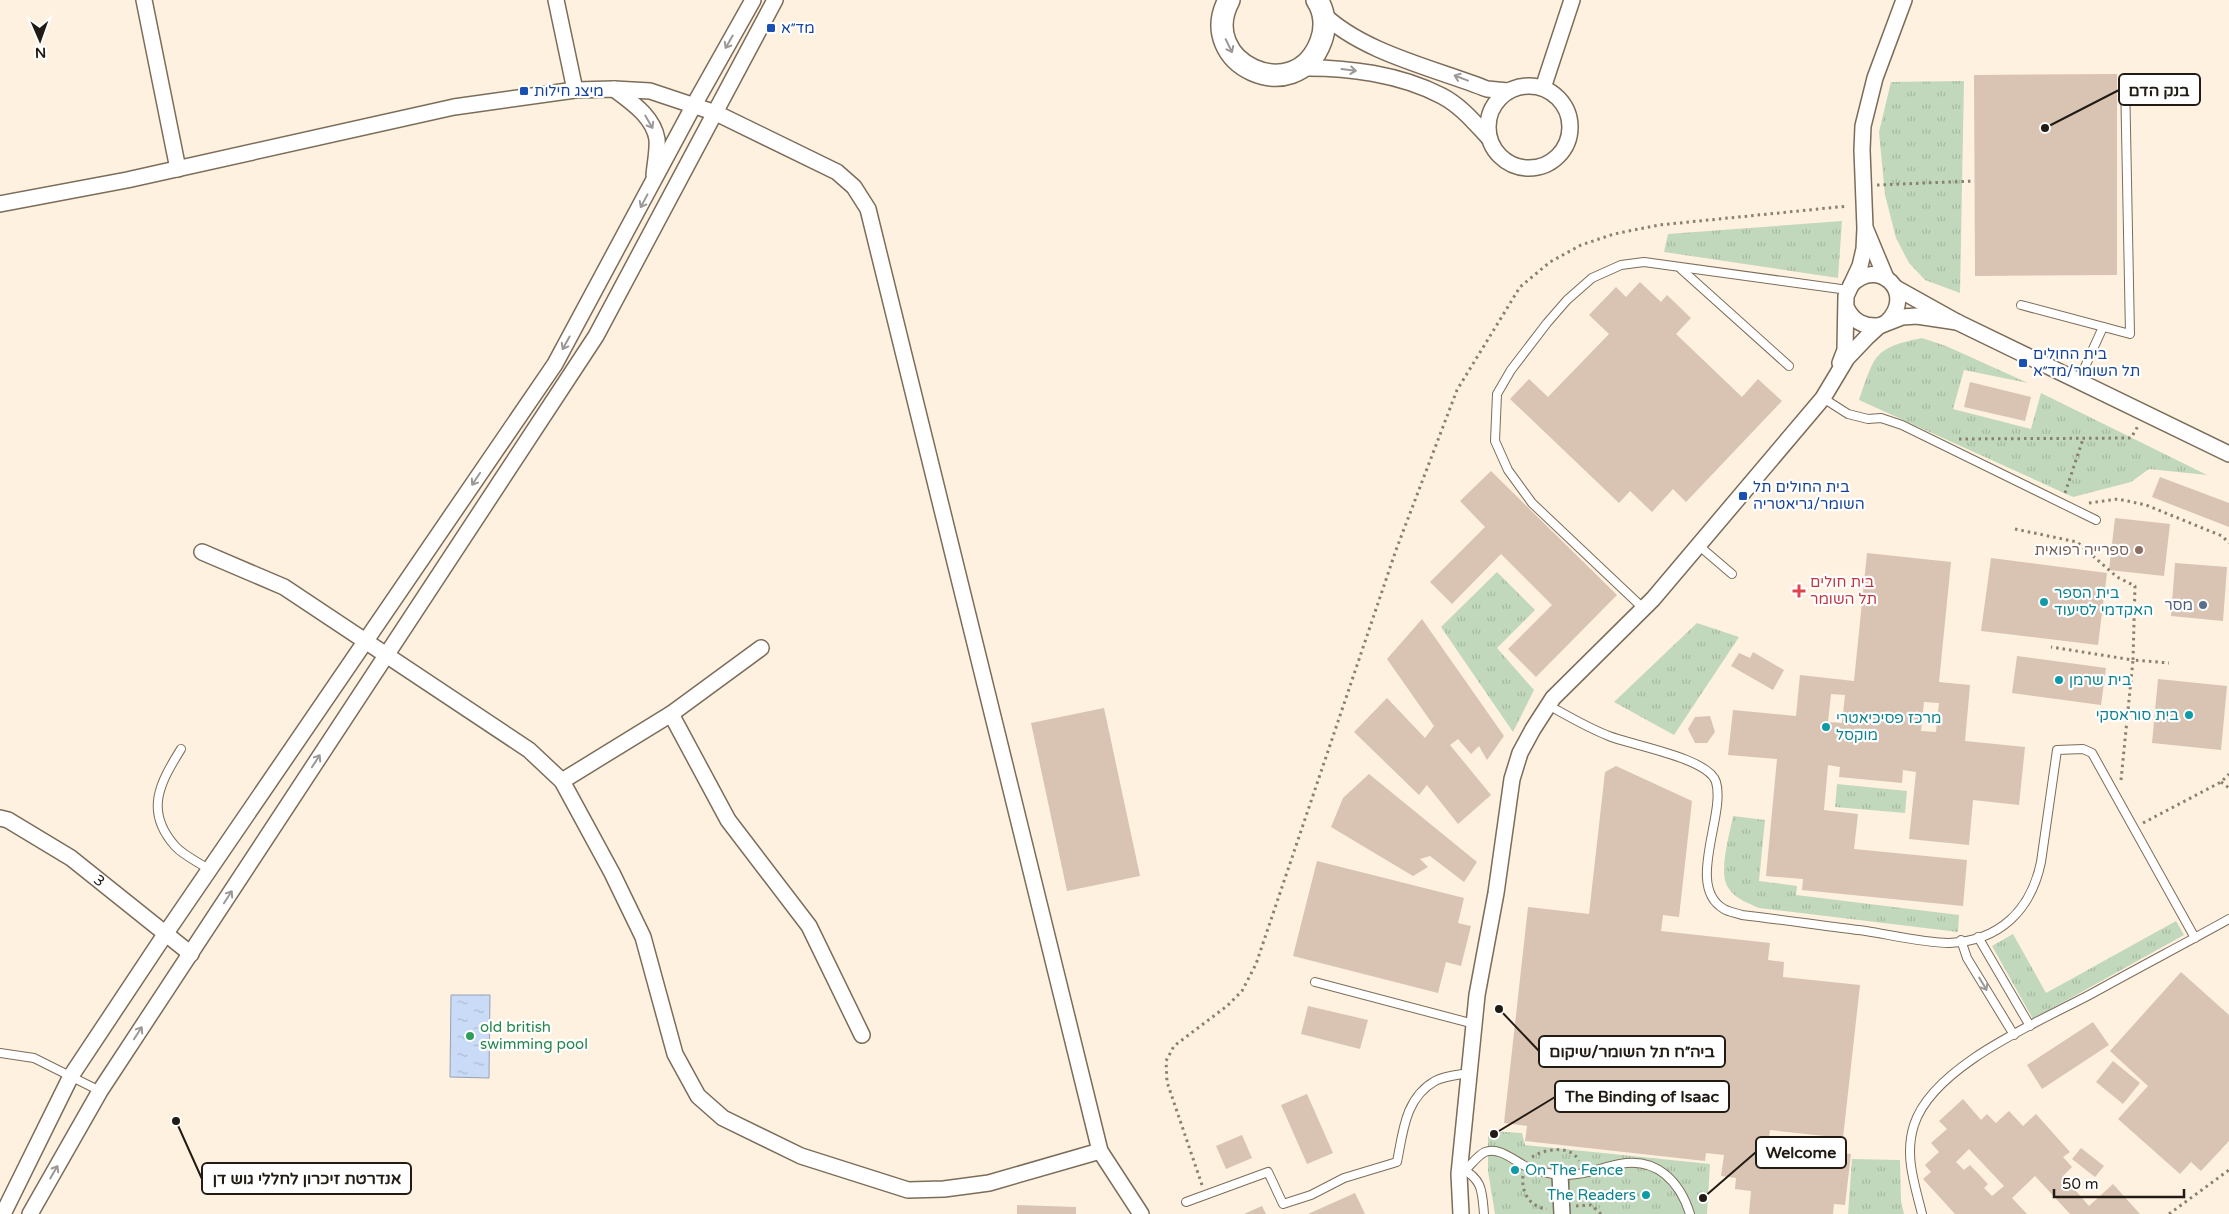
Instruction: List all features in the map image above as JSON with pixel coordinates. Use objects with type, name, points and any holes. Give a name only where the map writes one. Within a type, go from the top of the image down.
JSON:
[{"type":"street","points":[[144,0],[178,168]]},
{"type":"street","points":[[556,0],[575,90]]},
{"type":"street","points":[[3,1214],[71,1076],[365,640],[555,364],[694,105],[754,0]]},
{"type":"street","points":[[30,1214],[100,1091],[596,336],[775,0]]},
{"type":"street","points":[[1229,0],[1222,20],[1224,36],[1230,51],[1240,64],[1255,72],[1271,76],[1288,74],[1300,68],[1318,50],[1323,35],[1320,7]]},
{"type":"street","points":[[1543,88],[1572,0]]},
{"type":"street","points":[[1836,377],[1844,350],[1849,288],[1860,266],[1866,228],[1862,150],[1869,98],[1904,0]]},
{"type":"street","points":[[1320,7],[1338,28],[1368,45],[1488,88],[1508,91]]},
{"type":"street","points":[[1300,68],[1353,70],[1402,81],[1442,96],[1464,111],[1488,137],[1496,153],[1514,166],[1531,168],[1548,164],[1555,159],[1566,145],[1569,137],[1570,119],[1557,97],[1543,88],[1519,86],[1508,91],[1491,108],[1487,120],[1488,137]]},
{"type":"street","points":[[0,204],[178,168],[454,107],[575,90],[614,88],[650,91],[716,113],[837,172],[854,187],[868,210],[1100,1151],[1141,1214]]},
{"type":"street","points":[[614,88],[645,114],[653,126],[657,139],[654,182]]},
{"type":"street","points":[[1461,1214],[1462,1168],[1474,1024],[1512,779],[1520,753],[1553,698],[1644,609],[1823,398],[1855,348],[1897,310],[1899,303],[1866,228]]},
{"type":"street","points":[[1849,288],[1864,275],[1879,275],[1957,322],[2229,454]]},
{"type":"street","points":[[1847,308],[1856,322],[1871,327],[1917,316],[1957,322]]},
{"type":"street","points":[[202,552],[284,587],[386,653],[529,750],[562,780],[643,938],[675,1054],[698,1096],[722,1118],[801,1156],[908,1190],[944,1190],[989,1183],[1100,1151]]},
{"type":"street","points":[[562,780],[671,714],[761,648]]},
{"type":"street","points":[[671,714],[728,820],[809,926],[862,1035]]},
{"type":"street","name":"3","points":[[0,818],[8,820],[71,858],[191,954]]},
{"type":"street","points":[[1560,1175],[1562,1214]]},
{"type":"lane","points":[[2021,305],[2130,334],[2124,78]]},
{"type":"lane","points":[[1644,609],[1532,503],[1508,470],[1495,442],[1497,394],[1510,370],[1547,323],[1592,278],[1621,266],[1644,262],[1849,288]]},
{"type":"lane","points":[[1680,268],[1789,366]]},
{"type":"lane","points":[[2079,380],[2103,327]]},
{"type":"lane","points":[[1823,398],[1848,414],[1868,419],[1881,418],[1902,426],[2096,520]]},
{"type":"lane","points":[[1698,545],[1732,574]]},
{"type":"lane","points":[[1548,705],[1609,736],[1674,756],[1701,767],[1712,774],[1716,782],[1717,799],[1707,873],[1708,888],[1713,898],[1724,909],[1742,915],[1940,941],[1978,937],[2004,926],[2017,915],[2027,902],[2038,876],[2057,750],[2083,749],[2092,753],[2194,938]]},
{"type":"lane","points":[[181,749],[163,778],[157,800],[160,822],[176,847],[210,870]]},
{"type":"lane","points":[[1922,1214],[1910,1170],[1914,1124],[1925,1104],[1942,1084],[1984,1051],[2229,919]]},
{"type":"lane","points":[[1978,937],[2030,1026]]},
{"type":"lane","points":[[1961,940],[1967,958],[2014,1035]]},
{"type":"lane","points":[[1315,982],[1474,1024]]},
{"type":"lane","points":[[0,1053],[34,1058],[100,1091]]},
{"type":"lane","points":[[1186,1202],[1268,1172],[1283,1204],[1311,1195],[1344,1178],[1398,1162],[1406,1114],[1420,1093],[1436,1081],[1469,1073]]},
{"type":"lane","points":[[1484,1214],[1480,1185],[1474,1175],[1462,1168],[1486,1152],[1498,1151],[1534,1169],[1560,1175],[1577,1175],[1622,1164],[1649,1166],[1671,1178],[1681,1191],[1690,1214]]},
{"type":"path","points":[[1863,186],[1974,182]]},
{"type":"path","points":[[1205,1195],[1167,1082],[1166,1061],[1174,1046],[1220,1011],[1242,991],[1256,964],[1396,550],[1454,399],[1486,341],[1520,288],[1550,262],[1581,245],[1614,234],[1660,225],[1864,205]]},
{"type":"path","points":[[1931,440],[2132,438],[2146,413]]},
{"type":"path","points":[[2061,503],[2083,439]]},
{"type":"path","points":[[2076,510],[2088,503],[2118,499],[2146,505],[2222,536],[2229,543]]},
{"type":"path","points":[[2015,529],[2077,542],[2117,577],[2135,586],[2133,660],[2119,801]]},
{"type":"path","points":[[2051,647],[2133,660],[2169,663]]},
{"type":"path","points":[[2134,828],[2221,782],[2229,774]]},
{"type":"path","points":[[2221,782],[2229,788]]},
{"type":"path","points":[[2169,1214],[2229,1170]]},
{"type":"green space","points":[[1964,81],[1960,293],[1925,280],[1909,263],[1896,238],[1885,195],[1879,132],[1891,82]]},
{"type":"green space","points":[[1842,221],[1838,278],[1664,252],[1668,234]]},
{"type":"green space","points":[[1922,338],[1946,346],[2028,383],[1964,370],[1953,409],[2031,429],[2041,393],[2207,475],[2149,469],[2131,482],[2073,497],[1859,400],[1873,363],[1878,356],[1894,346]]},
{"type":"green space","points":[[1497,572],[1535,610],[1497,648],[1534,690],[1513,732],[1441,627]]},
{"type":"green space","points":[[1697,623],[1739,637],[1674,735],[1614,702]]},
{"type":"green space","points":[[1837,784],[1907,791],[1905,813],[1835,807]]},
{"type":"green space","points":[[1733,816],[1765,820],[1759,881],[1797,886],[1796,895],[1959,915],[1958,932],[1759,908],[1742,900],[1729,889],[1724,874],[1725,854]]},
{"type":"green space","points":[[2176,921],[2184,935],[2033,1019],[1992,946],[2013,934],[2046,993]]},
{"type":"green space","points":[[1488,1131],[1522,1133],[1525,1145],[1710,1164],[1707,1214],[1495,1214],[1488,1171]]},
{"type":"green space","points":[[1852,1159],[1900,1160],[1901,1201],[1904,1214],[1848,1214]]},
{"type":"water","name":"old british swimming pool","points":[[451,995],[490,995],[489,1078],[450,1077]]},
{"type":"building","points":[[2117,74],[2117,275],[1975,276],[1974,75]]},
{"type":"building","points":[[1640,282],[1661,302],[1667,295],[1691,318],[1676,334],[1742,397],[1758,379],[1782,401],[1686,502],[1673,489],[1652,512],[1630,491],[1619,503],[1510,399],[1529,379],[1548,397],[1609,334],[1589,315],[1616,287],[1626,297]]},
{"type":"building","points":[[1970,382],[2031,397],[2025,421],[1964,407]]},
{"type":"building","points":[[1491,471],[1617,595],[1536,677],[1508,649],[1552,605],[1501,554],[1452,604],[1430,582],[1485,527],[1460,501]]},
{"type":"building","points":[[2160,477],[2229,503],[2229,527],[2152,497]]},
{"type":"building","name":"ספרייה רפואית","points":[[2115,518],[2170,524],[2164,576],[2109,570]]},
{"type":"building","name":"מרכז פסיכיאטרי מוקסל","points":[[1867,553],[1951,562],[1939,682],[1970,685],[1965,741],[2025,747],[2019,805],[1973,800],[1969,845],[1909,839],[1916,772],[1903,770],[1902,783],[1839,777],[1840,767],[1828,765],[1824,810],[1858,814],[1854,849],[1967,860],[1963,906],[1802,890],[1803,879],[1766,876],[1777,759],[1728,755],[1733,710],[1796,716],[1800,675],[1854,681]],"holes":[[[1831,694],[1845,695],[1842,723],[1828,722]],[[1924,702],[1939,703],[1936,732],[1921,731]]]},
{"type":"building","name":"בית הספר האקדמי לסיעוד","points":[[1991,558],[2107,573],[2098,645],[1981,631]]},
{"type":"building","points":[[2175,563],[2227,567],[2223,621],[2171,616]]},
{"type":"building","points":[[1422,619],[1504,736],[1487,760],[1479,746],[1471,754],[1458,739],[1450,745],[1491,795],[1458,824],[1427,785],[1419,795],[1354,732],[1387,698],[1425,738],[1434,726],[1387,659]]},
{"type":"building","points":[[1753,652],[1784,670],[1773,690],[1731,666],[1739,653],[1750,658]]},
{"type":"building","name":"בית שרמן","points":[[2017,656],[2106,668],[2101,705],[2012,693]]},
{"type":"building","name":"בית סוראסקי","points":[[2158,679],[2227,686],[2221,750],[2152,743]]},
{"type":"building","points":[[1104,708],[1140,876],[1067,891],[1031,723]]},
{"type":"building","points":[[1710,716],[1715,732],[1707,743],[1695,743],[1688,729],[1695,717]]},
{"type":"building","points":[[1616,766],[1692,801],[1679,917],[1663,915],[1661,931],[1770,943],[1768,960],[1784,962],[1783,977],[1860,985],[1843,1138],[1770,1130],[1768,1145],[1851,1154],[1845,1205],[1834,1204],[1833,1214],[1749,1214],[1751,1191],[1735,1189],[1736,1178],[1721,1176],[1724,1155],[1706,1153],[1705,1161],[1525,1141],[1527,1126],[1504,1123],[1528,907],[1589,914],[1605,772]]},
{"type":"building","points":[[1369,774],[1477,862],[1464,882],[1430,856],[1420,859],[1428,867],[1413,876],[1331,827],[1343,798]]},
{"type":"building","points":[[1317,861],[1464,898],[1458,923],[1471,926],[1461,966],[1446,962],[1438,993],[1293,956]]},
{"type":"building","points":[[2181,972],[2229,1015],[2229,1141],[2201,1171],[2191,1162],[2180,1174],[2118,1119],[2148,1086],[2110,1051]]},
{"type":"building","points":[[1308,1006],[1368,1020],[1360,1049],[1301,1034]]},
{"type":"building","points":[[2093,1022],[2109,1045],[2042,1089],[2027,1065]]},
{"type":"building","points":[[2113,1061],[2140,1083],[2123,1104],[2096,1082]]},
{"type":"building","points":[[1307,1094],[1333,1153],[1307,1164],[1281,1105]]},
{"type":"building","points":[[1963,1099],[1981,1120],[1987,1114],[1996,1123],[2009,1111],[2023,1126],[2036,1114],[2070,1152],[2063,1157],[2072,1167],[2063,1176],[2089,1206],[2113,1184],[2140,1214],[2070,1214],[2035,1176],[2012,1198],[2027,1214],[1955,1214],[1923,1179],[1931,1172],[1925,1165],[1939,1152],[1931,1143],[1947,1129],[1939,1121]],"holes":[[[1969,1149],[2004,1186],[1992,1196],[1984,1188],[1988,1184],[1970,1165],[1964,1170],[1956,1162]]]},
{"type":"building","points":[[1242,1135],[1252,1158],[1226,1169],[1216,1146]]},
{"type":"building","points":[[2081,1148],[2104,1166],[2095,1177],[2072,1159]]},
{"type":"building","points":[[1355,1193],[1365,1214],[1308,1214]]},
{"type":"building","points":[[1017,1205],[1076,1207],[1076,1214],[1017,1214]]},
{"type":"building","points":[[1262,1206],[1266,1214],[1244,1214]]},
{"type":"place","name":"מד״א","points":[[771,28]]},
{"type":"place","name":"מיצג חילות","points":[[524,91]]},
{"type":"place","name":"בנק הדם","points":[[2045,128]]},
{"type":"place","name":"בית החולים תל השומר/מד״א","points":[[2023,363]]},
{"type":"place","name":"בית החולים תל השומר/גריאטריה","points":[[1743,496]]},
{"type":"place","name":"ספרייה רפואית","points":[[2139,550]]},
{"type":"place","name":"בית חולים תל השומר","points":[[1799,591]]},
{"type":"place","name":"בית הספר האקדמי לסיעוד","points":[[2044,602]]},
{"type":"place","name":"מסר","points":[[2203,605]]},
{"type":"place","name":"בית שרמן","points":[[2059,680]]},
{"type":"place","name":"בית סוראסקי","points":[[2189,715]]},
{"type":"place","name":"מרכז פסיכיאטרי מוקסל","points":[[1826,727]]},
{"type":"place","name":"ביה״ח תל השומר/שיקום","points":[[1499,1009]]},
{"type":"place","name":"old british swimming pool","points":[[470,1036]]},
{"type":"place","name":"אנדרטת זיכרון לחללי גוש דן","points":[[176,1121]]},
{"type":"place","name":"The Binding of Isaac","points":[[1494,1134]]},
{"type":"place","name":"On The Fence","points":[[1515,1170]]},
{"type":"place","name":"The Readers","points":[[1646,1195]]},
{"type":"place","name":"Welcome","points":[[1703,1198]]}]
